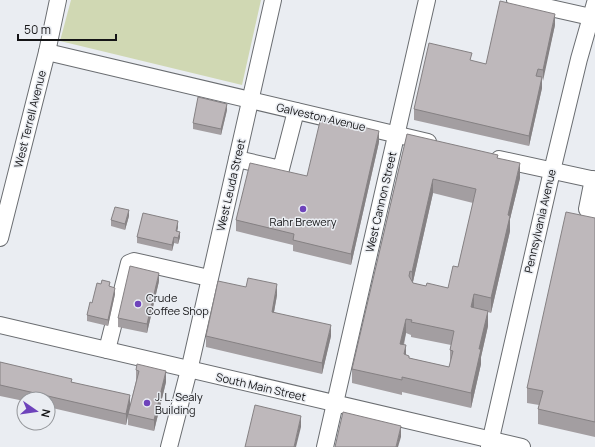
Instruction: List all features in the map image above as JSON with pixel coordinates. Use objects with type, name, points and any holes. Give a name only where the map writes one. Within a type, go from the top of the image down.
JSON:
[{"type":"street","name":"West Terrell Avenue","points":[[0,238],[47,52],[58,0]]},
{"type":"street","name":"West Leuda Street","points":[[169,447],[273,0]]},
{"type":"street","name":"West Cannon Street","points":[[325,447],[336,404],[353,353],[396,134],[427,0]]},
{"type":"street","points":[[515,0],[593,13]]},
{"type":"street","name":"Pennsylvania Avenue","points":[[490,443],[552,171],[593,13]]},
{"type":"street","name":"Galveston Avenue","points":[[47,52],[443,145]]},
{"type":"street","points":[[237,159],[281,169],[296,111]]},
{"type":"street","points":[[481,154],[552,171],[594,179],[587,209],[588,212],[595,215]]},
{"type":"street","points":[[108,350],[129,263],[134,260],[209,278]]},
{"type":"street","name":"South Main Street","points":[[0,325],[336,404],[490,443],[522,447]]},
{"type":"green space","points":[[71,0],[261,0],[242,85],[60,41]]},
{"type":"building","points":[[500,1],[555,14],[543,70],[538,69],[536,76],[542,77],[529,136],[414,109],[429,43],[472,53],[470,60],[486,64]]},
{"type":"building","points":[[198,97],[227,104],[221,129],[193,123]]},
{"type":"building","name":"Rahr Brewery","points":[[321,117],[379,131],[351,254],[293,240],[294,234],[236,220],[250,163],[307,176]]},
{"type":"building","points":[[407,134],[498,155],[497,158],[520,163],[508,215],[510,216],[491,298],[474,294],[471,307],[488,311],[471,393],[402,377],[402,380],[352,369]],"holes":[[[433,179],[476,189],[458,267],[453,266],[448,288],[427,283],[426,286],[413,283],[409,276],[410,271],[412,272]],[[406,319],[412,320],[411,322],[454,331],[450,350],[453,351],[449,367],[409,358],[409,356],[404,354],[406,345],[400,344]]]},
{"type":"building","points":[[115,207],[129,210],[125,224],[111,220]]},
{"type":"building","points":[[566,212],[595,218],[595,422],[538,409],[543,391],[527,388]]},
{"type":"building","points":[[143,213],[178,221],[176,231],[180,232],[178,238],[174,237],[172,245],[137,237]]},
{"type":"building","name":"Crude Coffee Shop","points":[[130,266],[159,273],[147,324],[118,318]]},
{"type":"building","points":[[248,278],[277,284],[272,312],[331,325],[322,363],[206,336],[218,281],[246,287]]},
{"type":"building","points":[[102,280],[110,282],[109,286],[115,288],[108,320],[87,315],[97,283],[101,284]]},
{"type":"building","points":[[0,362],[72,379],[71,382],[130,395],[126,414],[56,398],[56,391],[26,391],[0,385]]},
{"type":"building","name":"J. L. Sealy Building","points":[[137,364],[166,371],[154,420],[128,414],[139,371],[136,370]]},
{"type":"building","points":[[255,405],[301,416],[294,447],[245,447]]},
{"type":"building","points":[[343,412],[401,426],[396,447],[335,447]]},
{"type":"place","name":"Rahr Brewery","points":[[303,209]]},
{"type":"place","name":"Crude Coffee Shop","points":[[138,304]]},
{"type":"place","name":"J. L. Sealy Building","points":[[147,403]]}]
